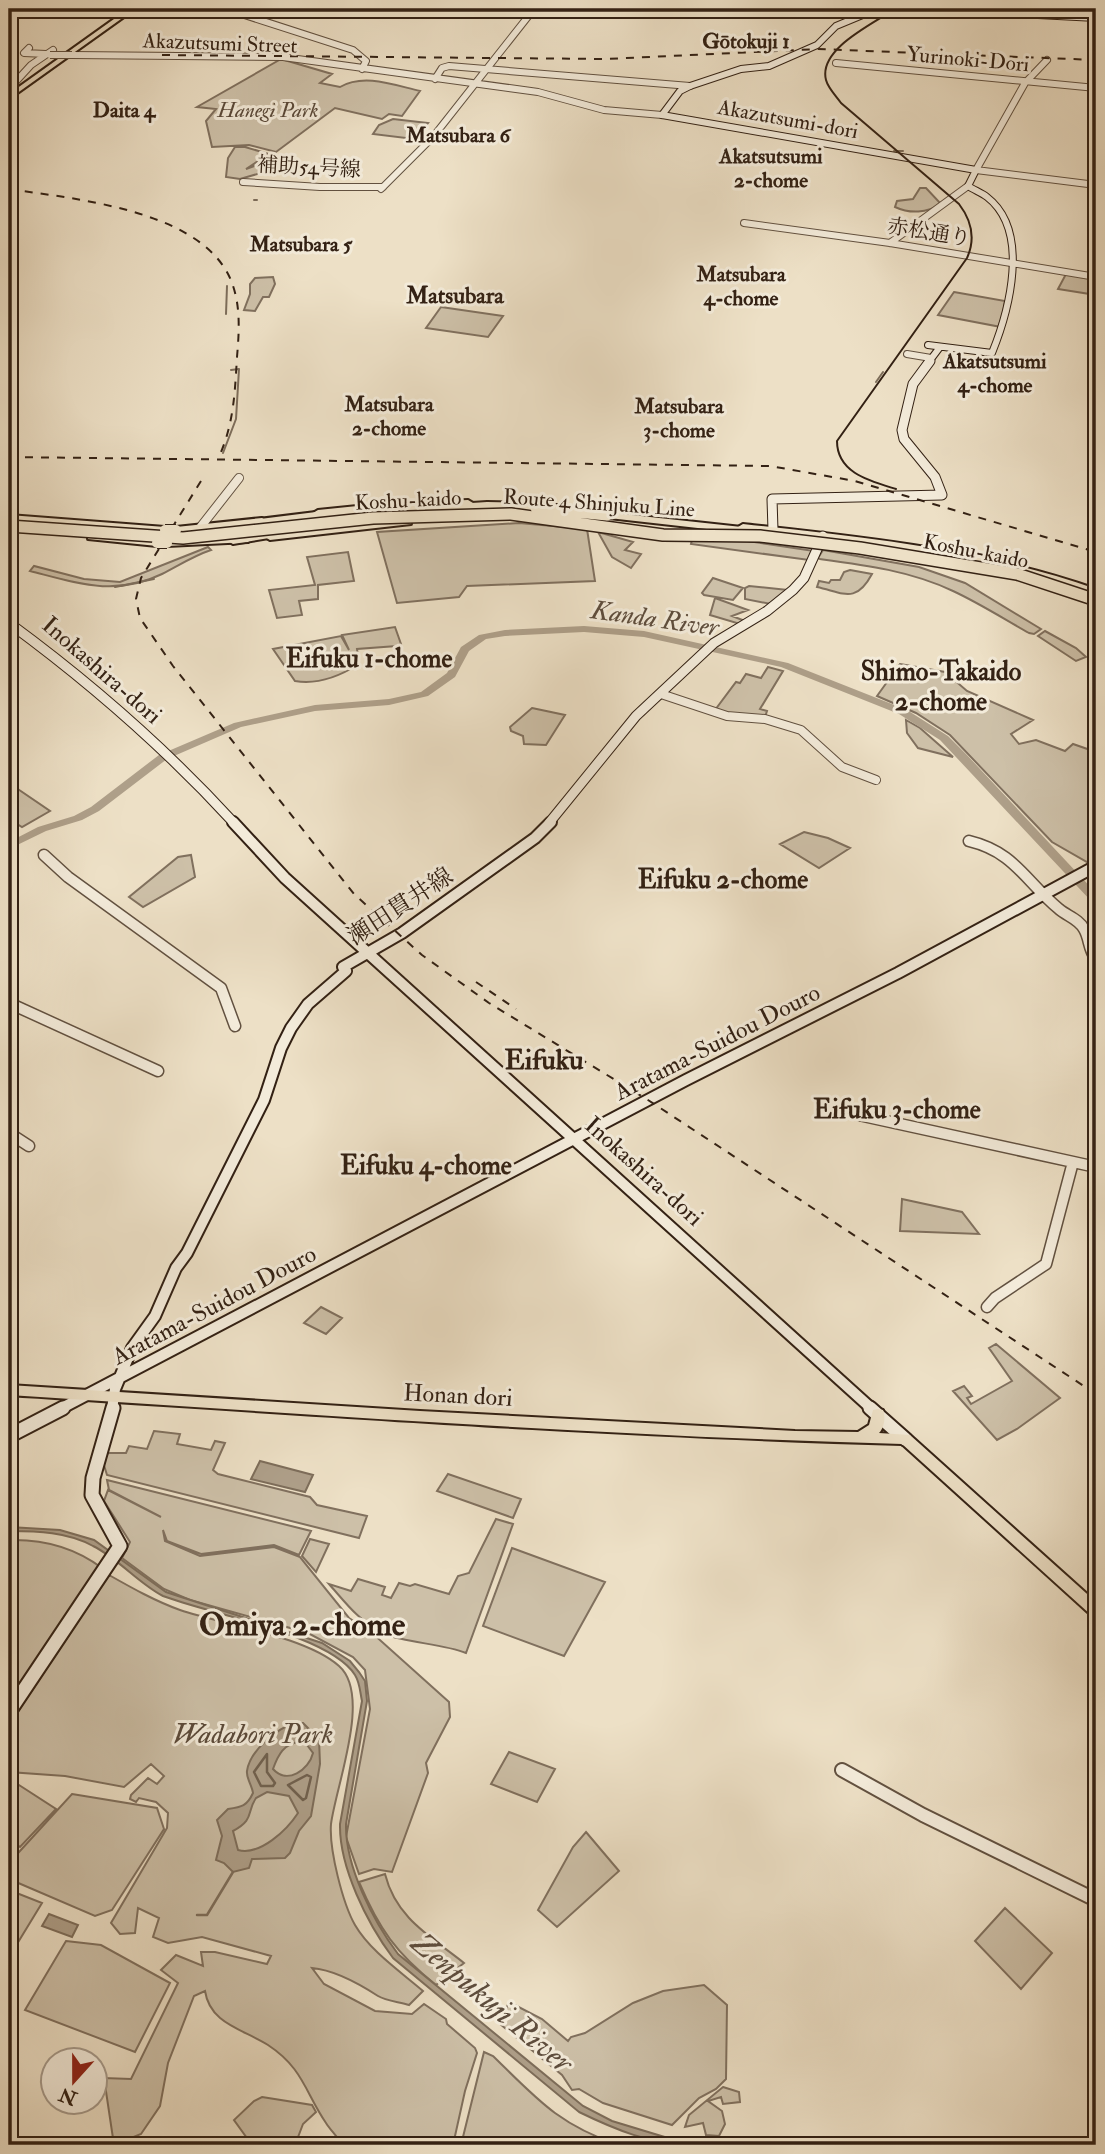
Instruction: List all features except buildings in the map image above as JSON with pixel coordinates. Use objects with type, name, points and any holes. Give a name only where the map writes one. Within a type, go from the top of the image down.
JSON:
[{"type":"highway","points":[[200,532],[352,513],[429,508],[544,506]]},
{"type":"highway","points":[[251,523],[396,508],[555,509],[607,515]]},
{"type":"highway","name":"Route 4 Shinjuku Line","points":[[9,524],[145,534],[200,532],[393,513],[534,510],[607,515],[836,541],[974,562],[1041,576],[1096,598]]},
{"type":"highway","points":[[511,514],[663,536],[760,536]]},
{"type":"highway","name":"Route 4 Shinjuku Line","points":[[9,524],[144,537],[231,536],[373,517],[511,514],[585,517],[860,548],[994,569],[1096,598]]},
{"type":"highway","points":[[233,541],[355,522],[489,516],[553,518]]},
{"type":"highway","points":[[144,537],[197,540],[413,521],[493,519]]},
{"type":"main road","points":[[9,93],[125,9]]},
{"type":"main road","points":[[9,93],[132,9]]},
{"type":"main road","points":[[662,116],[680,91],[690,86],[741,69],[769,66],[817,45],[836,26],[877,9]]},
{"type":"main road","points":[[1012,9],[1038,15],[1096,18]]},
{"type":"main road","name":"Akazutsumi-dori","points":[[662,116],[976,170]]},
{"type":"main road","points":[[928,345],[992,353],[1004,328],[1015,263],[1000,212],[978,190],[968,186],[976,170]]},
{"type":"main road","points":[[773,530],[772,499],[942,495],[935,477],[902,435],[913,384],[940,347]]},
{"type":"main road","points":[[166,537],[251,523],[395,506],[467,503],[544,506],[622,514]]},
{"type":"main road","name":"Koshu-kaido","points":[[166,537],[402,510],[533,509],[622,514],[773,530],[819,547]]},
{"type":"main road","name":"Koshu-kaido","points":[[9,524],[208,541],[394,518],[522,517],[594,522],[819,547],[1018,578],[1096,598]]},
{"type":"main road","points":[[9,524],[233,541],[375,524],[493,519],[594,522]]},
{"type":"main road","name":"瀬田貫井線","points":[[9,1712],[118,1550],[118,1538],[97,1507],[92,1491],[94,1475],[111,1421],[113,1397],[132,1348],[155,1317],[176,1268],[187,1253],[264,1100],[281,1048],[291,1028],[308,1004],[346,971],[343,967],[369,953],[476,882],[535,838],[563,808],[636,716],[709,648],[767,611],[793,590],[819,547]]},
{"type":"main road","name":"Inokashira-dori","points":[[9,623],[47,650],[202,787],[285,878],[1096,1611]]},
{"type":"main road","name":"Aratama-Suidou Douro","points":[[9,1436],[574,1139],[898,974],[1096,866]]},
{"type":"main road","name":"Honan dori","points":[[9,1390],[858,1439],[905,1438]]},
{"type":"main road","points":[[858,1439],[876,1428],[878,1414]]},
{"type":"street","points":[[226,9],[353,50],[366,61],[362,69]]},
{"type":"street","points":[[475,84],[534,9]]},
{"type":"street","name":"Akazutsumi Street","points":[[29,48],[24,53],[270,57],[475,84]]},
{"type":"street","points":[[9,93],[31,65],[50,53]]},
{"type":"street","points":[[976,170],[1027,81],[1047,60]]},
{"type":"street","name":"Yurinoki-Dori","points":[[836,63],[1096,88]]},
{"type":"street","points":[[435,79],[446,66],[690,86]]},
{"type":"street","name":"Akazutsumi-dori","points":[[475,84],[543,93],[604,110],[662,116]]},
{"type":"street","name":"補助54号線","points":[[243,182],[384,189],[433,137],[475,84]]},
{"type":"street","name":"Akazutsumi-dori","points":[[976,170],[1096,185]]},
{"type":"street","points":[[890,243],[968,186]]},
{"type":"street","name":"赤松通り","points":[[744,223],[890,243],[1096,277]]},
{"type":"street","points":[[907,354],[931,358]]},
{"type":"street","points":[[200,532],[239,478]]},
{"type":"street","points":[[660,694],[727,716],[765,719],[801,730],[842,767],[876,780]]},
{"type":"street","points":[[969,841],[989,845],[1011,856],[1031,882],[1060,910],[1081,925],[1085,930],[1088,950],[1096,959]]},
{"type":"street","points":[[44,855],[68,877],[221,988],[235,1026]]},
{"type":"street","points":[[9,1003],[158,1070]]},
{"type":"street","points":[[854,1114],[1096,1167]]},
{"type":"street","points":[[9,1133],[29,1146]]},
{"type":"street","points":[[986,1307],[1046,1264],[1073,1162]]},
{"type":"street","points":[[842,1770],[923,1815],[1096,1900]]},
{"type":"green space","name":"Hanegi Park","points":[[281,59],[332,74],[320,83],[340,87],[369,81],[420,91],[402,116],[389,114],[382,119],[335,108],[276,152],[249,145],[212,147],[206,121],[216,109],[197,107]]},
{"type":"green space","points":[[393,119],[428,123],[414,139],[373,134],[379,125]]},
{"type":"green space","name":"Hanegi Park","points":[[235,147],[269,154],[246,169],[269,161],[278,168],[240,179],[226,177],[228,158]]},
{"type":"green space","points":[[920,188],[926,188],[941,204],[918,212],[895,207],[897,201],[913,199]]},
{"type":"green space","points":[[1066,274],[1096,279],[1096,295],[1058,289]]},
{"type":"green space","points":[[273,277],[275,284],[269,297],[263,297],[255,311],[244,310],[250,294],[250,284],[255,278]]},
{"type":"green space","points":[[954,292],[1005,301],[1001,327],[938,315]]},
{"type":"green space","points":[[441,307],[503,316],[488,337],[426,328]]},
{"type":"green space","points":[[519,523],[587,529],[595,581],[467,586],[459,597],[397,603],[377,532]]},
{"type":"green space","points":[[598,532],[633,542],[625,550],[641,554],[631,568],[612,557]]},
{"type":"green space","points":[[692,540],[741,540],[814,551],[809,560],[691,544]]},
{"type":"green space","points":[[208,547],[211,550],[162,574],[128,585],[96,586],[30,571],[34,566],[84,579],[120,582]]},
{"type":"green space","points":[[823,550],[919,567],[965,583],[1041,629],[1034,634],[1029,633],[963,596],[921,578],[871,566],[820,559],[818,558]]},
{"type":"green space","points":[[348,552],[354,581],[318,585],[318,599],[299,601],[302,615],[277,618],[269,590],[315,585],[307,557]]},
{"type":"green space","points":[[850,570],[872,574],[855,593],[817,587],[819,581],[829,583],[831,580],[840,580],[844,572]]},
{"type":"green space","points":[[713,578],[743,588],[733,600],[704,595],[702,593]]},
{"type":"green space","points":[[749,586],[788,590],[771,604],[745,599],[745,588]]},
{"type":"green space","points":[[715,598],[748,610],[732,616],[745,621],[740,624],[710,615]]},
{"type":"green space","points":[[395,627],[401,644],[357,649],[359,664],[320,681],[295,681],[273,649],[341,636],[349,650],[342,635]]},
{"type":"green space","points":[[1045,631],[1076,648],[1086,657],[1076,661],[1038,636]]},
{"type":"green space","points":[[900,664],[945,672],[967,691],[1033,720],[1011,734],[1019,744],[1036,740],[1065,751],[1073,744],[1096,752],[1096,857],[1087,862],[1052,842],[950,735],[916,713],[877,696]]},
{"type":"green space","points":[[768,667],[783,671],[760,709],[767,711],[765,717],[715,710],[736,682],[740,683],[746,674],[761,678]]},
{"type":"green space","points":[[532,708],[565,715],[546,745],[524,744],[523,736],[511,731],[510,727]]},
{"type":"green space","points":[[906,720],[920,728],[953,757],[918,748],[907,733]]},
{"type":"green space","points":[[9,783],[50,811],[22,827],[9,819]]},
{"type":"green space","points":[[804,832],[828,838],[850,848],[819,868],[780,844]]},
{"type":"green space","points":[[191,855],[195,877],[143,907],[129,897],[178,857]]},
{"type":"green space","points":[[902,1199],[962,1212],[979,1234],[900,1231]]},
{"type":"green space","points":[[321,1307],[342,1318],[326,1334],[304,1323]]},
{"type":"green space","points":[[996,1344],[1060,1398],[997,1440],[953,1391],[964,1386],[972,1396],[967,1398],[971,1404],[1012,1381],[989,1348]]},
{"type":"green space","points":[[154,1431],[180,1434],[177,1444],[211,1450],[215,1441],[225,1443],[213,1470],[218,1474],[310,1497],[317,1505],[367,1516],[359,1538],[107,1475],[103,1462],[108,1453],[126,1453],[129,1446],[147,1449]]},
{"type":"green space","points":[[448,1474],[521,1499],[513,1518],[437,1491]]},
{"type":"green space","name":"Wadabori Park","points":[[107,1480],[311,1531],[299,1555],[274,1545],[201,1554],[167,1541],[163,1530],[165,1541],[200,1556],[274,1547],[300,1557],[349,1618],[371,1632],[449,1702],[450,1717],[426,1763],[428,1773],[392,1872],[374,1869],[359,1874],[346,1837],[370,1709],[365,1670],[353,1657],[308,1633],[190,1600],[164,1589],[122,1558],[130,1542],[104,1501],[108,1490],[161,1517],[109,1490]]},
{"type":"green space","points":[[496,1519],[513,1524],[466,1653],[400,1639],[373,1628],[359,1617],[329,1584],[351,1591],[358,1579],[385,1587],[382,1595],[391,1598],[399,1583],[410,1586],[415,1584],[449,1594],[458,1576],[469,1573]]},
{"type":"green space","points":[[310,1539],[329,1544],[316,1572],[302,1556]]},
{"type":"green space","points":[[9,1540],[58,1546],[102,1568],[95,1571],[87,1589],[9,1703]]},
{"type":"green space","points":[[512,1548],[605,1582],[564,1656],[483,1626]]},
{"type":"green space","name":"Wadabori Park","points":[[109,1575],[180,1610],[285,1639],[324,1656],[339,1666],[348,1680],[352,1697],[352,1718],[331,1824],[332,1848],[338,1876],[350,1916],[361,1935],[386,1961],[423,1991],[409,2005],[381,1998],[338,1974],[312,1968],[324,1984],[375,2011],[412,2014],[424,2004],[446,2019],[447,2024],[475,2048],[477,2053],[453,2145],[342,2145],[289,2063],[268,2045],[221,2018],[213,2011],[205,1991],[194,1996],[168,2063],[160,2106],[141,2134],[114,2145],[108,2105],[108,2078],[131,2079],[178,1983],[161,1970],[176,1955],[203,1966],[201,1952],[215,1952],[267,1964],[271,1956],[202,1937],[168,1943],[153,1937],[159,1918],[138,1908],[135,1933],[120,1934],[111,1923],[167,1828],[168,1813],[156,1802],[139,1798],[136,1802],[130,1799],[131,1795],[148,1778],[157,1784],[164,1776],[151,1764],[124,1787],[65,1776],[9,1772],[9,1725]]},
{"type":"green space","points":[[509,1752],[555,1769],[537,1802],[491,1784]]},
{"type":"green space","points":[[19,1785],[56,1809],[20,1847],[9,1839],[9,1796]]},
{"type":"green space","points":[[72,1794],[157,1808],[164,1829],[112,1910],[95,1916],[9,1879],[9,1863]]},
{"type":"green space","points":[[586,1832],[619,1871],[557,1927],[538,1910],[573,1847]]},
{"type":"green space","points":[[385,1874],[397,1903],[406,1914],[427,1935],[464,1963],[436,1985],[399,1951],[390,1939],[359,1882]]},
{"type":"green space","points":[[9,1890],[42,1903],[17,1944],[9,1941]]},
{"type":"green space","points":[[1005,1908],[1052,1953],[1021,1989],[975,1941]]},
{"type":"green space","points":[[66,1941],[101,1945],[170,1983],[135,2052],[25,2010]]},
{"type":"green space","points":[[704,1985],[727,2005],[726,2079],[716,2089],[699,2098],[672,2125],[603,2103],[579,2089],[572,2090],[562,2075],[500,2024],[509,2002],[542,2019],[568,2041],[633,2003],[663,1991]]},
{"type":"green space","points":[[484,2052],[493,2056],[537,2098],[564,2119],[618,2145],[461,2145]]},
{"type":"green space","points":[[723,2087],[739,2092],[740,2102],[723,2104],[721,2097],[708,2101],[722,2111],[725,2124],[719,2136],[706,2135],[703,2123],[685,2127],[689,2115]]},
{"type":"green space","points":[[262,2097],[312,2105],[316,2112],[303,2124],[295,2145],[252,2145],[234,2120]]},
{"type":"water","points":[[260,1461],[313,1475],[305,1492],[251,1479]]},
{"type":"water","points":[[9,1527],[60,1530],[94,1540],[166,1592],[322,1643],[350,1661],[365,1681],[367,1701],[346,1824],[347,1840],[362,1892],[398,1954],[583,2106],[612,2121],[691,2145],[633,2135],[579,2112],[393,1958],[356,1894],[341,1841],[340,1824],[362,1701],[357,1678],[342,1661],[296,1637],[163,1596],[111,1557],[83,1541],[52,1533],[9,1531]]},
{"type":"water","points":[[303,1723],[319,1739],[320,1764],[311,1816],[299,1831],[290,1853],[285,1858],[252,1859],[249,1868],[233,1872],[224,1863],[216,1860],[222,1836],[217,1820],[228,1809],[249,1801],[253,1793],[247,1774],[253,1755],[272,1735],[287,1726]],"holes":[[[300,1742],[307,1745],[313,1753],[311,1759],[297,1773],[285,1776],[279,1774],[273,1769],[282,1751]],[[267,1792],[289,1796],[298,1813],[280,1834],[264,1845],[246,1851],[238,1850],[233,1831],[247,1819],[256,1798]]]},
{"type":"water","points":[[49,1914],[78,1925],[72,1937],[42,1926]]},
{"type":"waterway","points":[[894,151],[903,151]]},
{"type":"waterway","points":[[226,314],[227,286]]},
{"type":"waterway","points":[[223,453],[236,419],[239,369],[231,370]]},
{"type":"waterway","points":[[876,382],[883,372]]},
{"type":"waterway","points":[[115,587],[154,579]]},
{"type":"waterway","name":"Kanda River","points":[[9,846],[42,829],[78,818],[95,809],[163,757],[238,725],[315,708],[389,702],[424,694],[451,675],[465,649],[483,637],[505,633],[584,629],[644,634],[784,665],[903,712],[944,738],[1096,900]]},
{"type":"waterway","points":[[197,1915],[207,1915],[233,1872]]},
{"type":"tram line","points":[[895,9],[849,38],[839,48],[830,58],[826,80],[841,103],[959,204],[970,223],[972,237],[967,258],[837,441],[838,452],[849,468],[866,479],[896,489]]},
{"type":"railway","points":[[162,55],[606,59],[818,49],[1096,60]]},
{"type":"railway","points":[[9,189],[135,212],[167,224],[195,239],[217,258],[232,283],[239,320],[233,405],[221,452]]},
{"type":"railway","points":[[9,457],[770,466],[855,481],[1096,552]]},
{"type":"railway","points":[[201,481],[141,578],[136,599],[140,618],[173,666],[354,894],[422,955],[489,1003],[648,1100],[1096,1394]]},
{"type":"railway","points":[[476,982],[516,1009]]},
{"type":"district","name":"Gōtokuji 1","points":[[746,41]]},
{"type":"district","name":"Daita 4","points":[[124,110]]},
{"type":"district","name":"Matsubara 6","points":[[458,135]]},
{"type":"district","name":"Akatsutsumi 2-chome","points":[[771,168]]},
{"type":"district","name":"Matsubara 5","points":[[301,244]]},
{"type":"district","name":"Matsubara 4-chome","points":[[741,286]]},
{"type":"district","name":"Matsubara","points":[[455,295]]},
{"type":"district","name":"Akatsutsumi 4-chome","points":[[995,373]]},
{"type":"district","name":"Matsubara 2-chome","points":[[389,416]]},
{"type":"district","name":"Matsubara 3-chome","points":[[679,418]]},
{"type":"district","name":"Eifuku 1-chome","points":[[369,658]]},
{"type":"district","name":"Shimo-Takaido 2-chome","points":[[941,686]]},
{"type":"district","name":"Eifuku 2-chome","points":[[723,879]]},
{"type":"district","name":"Eifuku","points":[[544,1059]]},
{"type":"district","name":"Eifuku 3-chome","points":[[897,1109]]},
{"type":"district","name":"Eifuku 4-chome","points":[[426,1165]]},
{"type":"district","name":"Omiya 2-chome","points":[[302,1624]]},
{"type":"water label","name":"Zenpukuji River","points":[[493,2002]]}]
